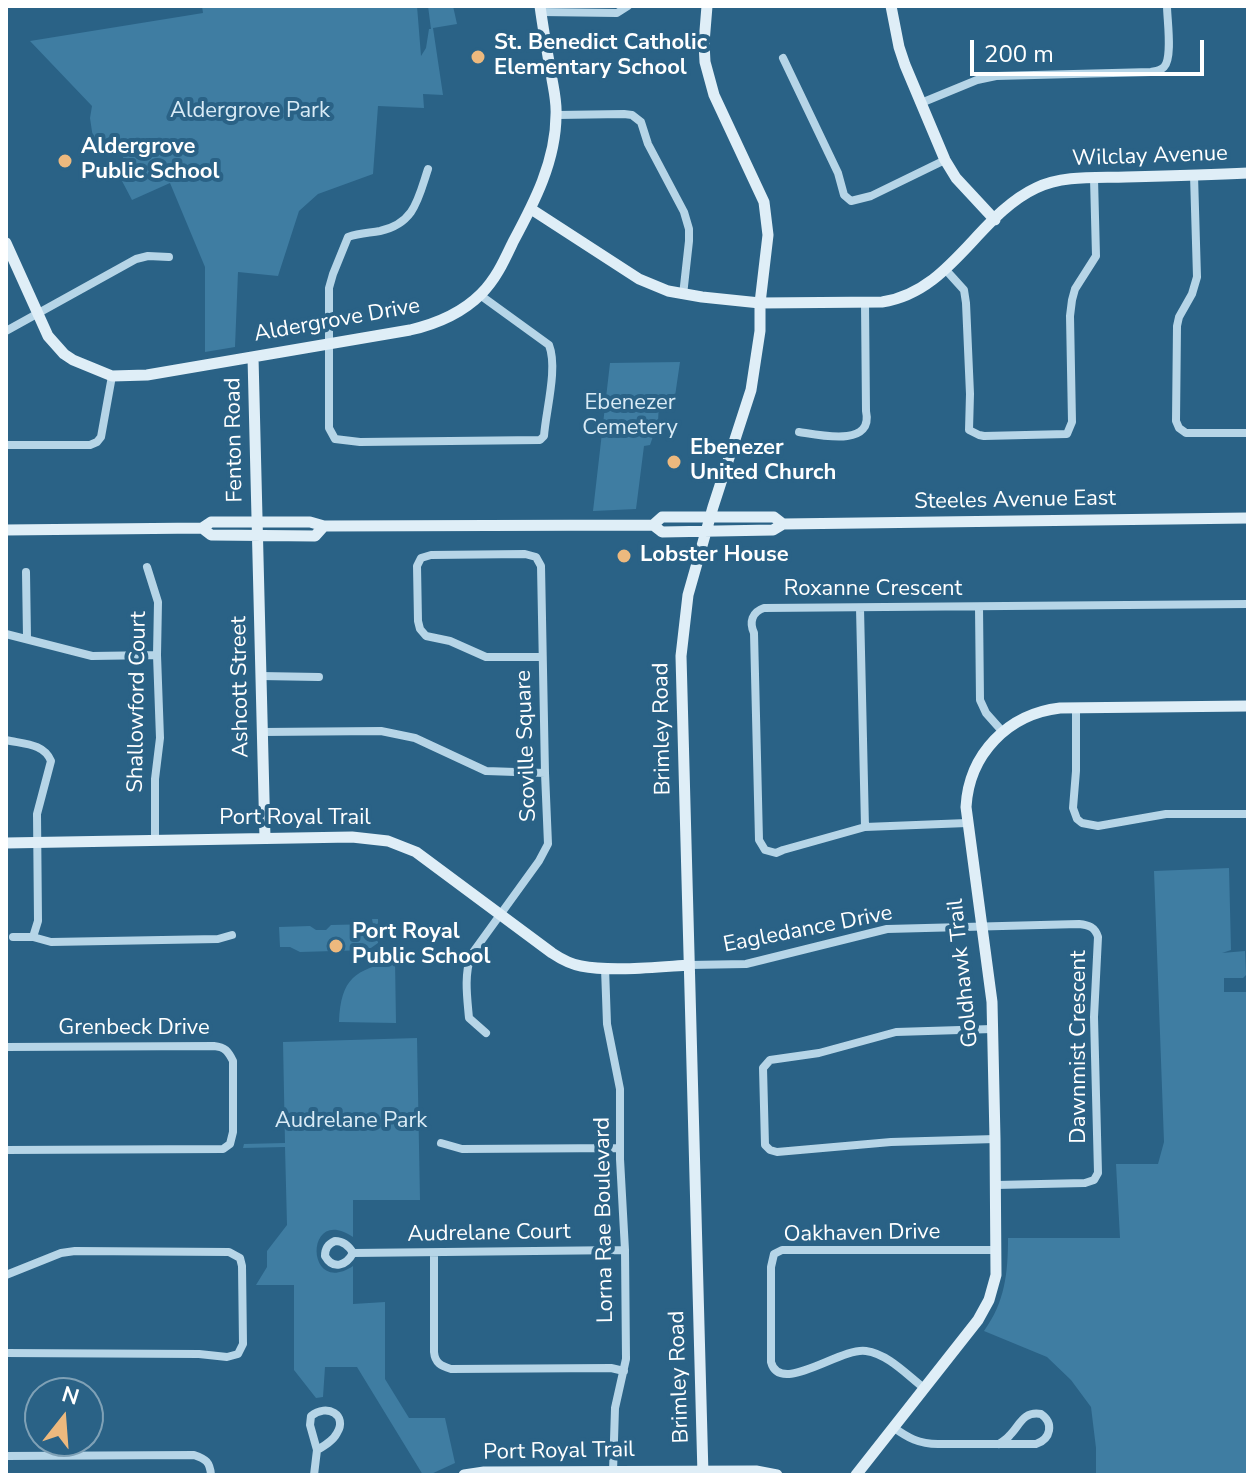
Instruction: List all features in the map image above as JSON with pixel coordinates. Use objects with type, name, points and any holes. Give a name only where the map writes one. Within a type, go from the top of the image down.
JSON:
[{"type":"street","points":[[540,9],[617,13],[628,6]]},
{"type":"street","name":"Brimley Road","points":[[703,1473],[681,656],[688,595],[751,390],[760,331],[768,235],[764,202],[714,95],[705,62],[707,6]]},
{"type":"street","points":[[891,6],[899,47],[945,160],[965,189],[995,220]]},
{"type":"street","points":[[921,103],[986,77],[1159,70],[1166,65],[1169,55],[1167,6]]},
{"type":"street","name":"Aldergrove Drive","points":[[6,243],[48,336],[73,360],[112,376],[147,375],[422,328],[452,315],[480,295],[502,265],[546,173],[557,115],[540,9]]},
{"type":"street","points":[[783,58],[838,173],[844,195],[851,201],[871,196],[945,160]]},
{"type":"street","points":[[557,115],[624,114],[632,115],[641,122],[648,144],[684,212],[689,229],[683,295]]},
{"type":"street","points":[[428,169],[413,210],[401,224],[348,237],[333,274],[329,288],[328,363],[329,428],[335,439],[360,442],[540,440],[544,436],[552,352],[549,345],[480,295]]},
{"type":"street","name":"Wilclay Avenue","points":[[531,209],[651,286],[683,295],[760,303],[865,303],[895,300],[931,282],[1016,200],[1039,186],[1062,180],[1094,178],[1248,173]]},
{"type":"street","points":[[1194,175],[1197,277],[1177,326],[1176,421],[1186,433],[1248,433]]},
{"type":"street","points":[[945,269],[964,290],[966,303],[969,430],[984,436],[1067,434],[1072,422],[1072,300],[1079,282],[1096,256],[1094,178]]},
{"type":"street","points":[[6,331],[136,259],[169,257]]},
{"type":"street","points":[[799,432],[823,436],[856,435],[868,420],[865,303]]},
{"type":"street","name":"Fenton Road","points":[[253,357],[257,535]]},
{"type":"street","points":[[6,445],[90,445],[97,442],[101,437],[112,376]]},
{"type":"street","name":"Steeles Avenue East","points":[[653,525],[662,517],[774,517],[783,524]]},
{"type":"street","name":"Steeles Avenue East","points":[[6,530],[202,528],[211,522],[314,522],[324,526],[653,525],[662,532],[773,530],[783,524],[1248,518]]},
{"type":"street","name":"Steeles Avenue East","points":[[202,528],[211,535],[315,536],[324,526]]},
{"type":"street","name":"Ashcott Street","points":[[257,535],[265,838]]},
{"type":"street","name":"Scoville Square","points":[[486,1033],[469,1018],[466,975],[471,955],[548,844],[541,566],[536,557],[525,554],[431,555],[421,558],[417,566],[418,621],[426,636],[450,641],[486,657],[542,657]]},
{"type":"street","name":"Shallowford Court","points":[[147,567],[158,602],[160,738],[155,779],[155,840]]},
{"type":"street","points":[[26,572],[27,638]]},
{"type":"street","name":"Roxanne Crescent","points":[[967,823],[865,827],[776,853],[770,853],[761,846],[754,633],[751,628],[753,615],[764,608],[1248,604]]},
{"type":"street","points":[[979,607],[980,700],[986,713],[1002,731]]},
{"type":"street","points":[[860,608],[865,827]]},
{"type":"street","points":[[6,634],[92,656],[157,655]]},
{"type":"street","points":[[261,676],[319,677]]},
{"type":"street","name":"Goldhawk Trail","points":[[856,1475],[983,1311],[994,1283],[996,1185],[992,1002],[967,823],[967,795],[971,777],[986,748],[1002,731],[1033,714],[1076,708],[1248,706]]},
{"type":"street","points":[[1076,708],[1073,808],[1082,823],[1098,826],[1166,814],[1248,814]]},
{"type":"street","points":[[262,732],[381,731],[415,738],[486,771],[545,773]]},
{"type":"street","points":[[6,740],[42,748],[51,761],[37,814],[38,921],[33,937]]},
{"type":"street","name":"Port Royal Trail","points":[[6,843],[381,839],[422,857],[561,959],[578,966],[689,965]]},
{"type":"street","name":"Dawnmist Crescent","points":[[981,927],[1079,924],[1092,926],[1098,937],[1094,1017],[1097,1177],[1085,1183],[996,1185]]},
{"type":"street","name":"Eagledance Drive","points":[[689,965],[746,964],[887,929],[981,927]]},
{"type":"street","points":[[13,937],[33,937],[51,942],[218,939],[232,935]]},
{"type":"street","name":"Lorna Rae Boulevard","points":[[605,968],[607,1024],[620,1089],[625,1250],[626,1347],[615,1408],[613,1472]]},
{"type":"street","points":[[992,1029],[896,1032],[819,1053],[770,1060],[763,1068],[764,1137],[765,1145],[777,1152],[891,1142],[995,1139]]},
{"type":"street","name":"Grenbeck Drive","points":[[6,1047],[221,1047],[228,1051],[233,1061],[233,1132],[230,1144],[223,1149],[6,1150]]},
{"type":"street","points":[[441,1143],[462,1149],[620,1148]]},
{"type":"street","name":"Audrelane Court","points":[[353,1253],[625,1250]]},
{"type":"street","name":"Oakhaven Drive","points":[[924,1388],[883,1357],[868,1351],[847,1353],[792,1375],[782,1375],[774,1370],[771,1362],[771,1267],[774,1254],[782,1250],[996,1250]]},
{"type":"street","points":[[6,1275],[61,1253],[75,1251],[229,1252],[240,1258],[242,1266],[243,1344],[238,1354],[227,1357],[199,1354],[6,1353]]},
{"type":"street","points":[[434,1253],[434,1352],[440,1364],[451,1369],[611,1368],[624,1371]]},
{"type":"street","points":[[314,1475],[317,1450],[310,1425],[311,1416],[319,1410],[330,1410],[335,1413],[340,1427],[327,1444],[317,1450]]},
{"type":"street","points":[[893,1427],[904,1436],[923,1443],[999,1444],[1040,1443],[1048,1435],[1048,1421],[1041,1414],[1030,1413],[999,1444]]},
{"type":"street","points":[[6,1456],[194,1455],[207,1461],[211,1475]]},
{"type":"street","name":"Port Royal Trail","points":[[464,1475],[484,1472],[756,1471],[777,1475]]},
{"type":"green space","name":"Aldergrove Park","points":[[202,6],[417,6],[421,56],[431,29],[428,6],[453,6],[457,24],[433,28],[443,95],[423,94],[424,108],[378,106],[373,174],[318,194],[299,211],[278,276],[238,272],[235,347],[205,352],[205,267],[170,183],[132,200],[122,181],[131,175],[113,135],[94,145],[90,118],[92,106],[30,41],[203,13]]},
{"type":"green space","name":"Ebenezer Cemetery","points":[[680,362],[674,403],[659,402],[658,422],[650,445],[644,446],[636,509],[593,511],[610,363]]},
{"type":"green space","points":[[1229,868],[1231,950],[1222,953],[1245,951],[1246,975],[1243,978],[1224,978],[1224,992],[1248,992],[1248,1475],[1096,1475],[1091,1407],[1071,1380],[1047,1357],[984,1331],[997,1309],[1004,1287],[1008,1238],[1120,1238],[1116,1164],[1158,1164],[1164,1142],[1154,871]]},
{"type":"green space","points":[[372,919],[378,919],[378,943],[368,950],[300,952],[290,947],[280,947],[279,927],[310,926],[316,930],[326,930],[331,925],[373,924]]},
{"type":"green space","points":[[395,960],[396,1023],[339,1022],[343,995],[353,978],[370,968]]},
{"type":"green space","name":"Audrelane Park","points":[[417,1038],[420,1200],[353,1200],[353,1237],[337,1230],[326,1232],[319,1240],[317,1251],[319,1262],[326,1270],[337,1273],[353,1266],[353,1304],[385,1302],[385,1379],[409,1418],[445,1418],[455,1463],[429,1475],[423,1475],[357,1367],[325,1367],[323,1397],[316,1398],[294,1370],[294,1285],[256,1285],[267,1267],[267,1251],[287,1225],[285,1147],[243,1148],[244,1144],[285,1143],[283,1042]]},
{"type":"place","name":"St. Benedict Catholic Elementary School","points":[[478,57]]},
{"type":"place","name":"Aldergrove Public School","points":[[65,161]]},
{"type":"place","name":"Ebenezer United Church","points":[[674,462]]},
{"type":"place","name":"Lobster House","points":[[624,556]]},
{"type":"place","name":"Port Royal Public School","points":[[336,946]]}]
